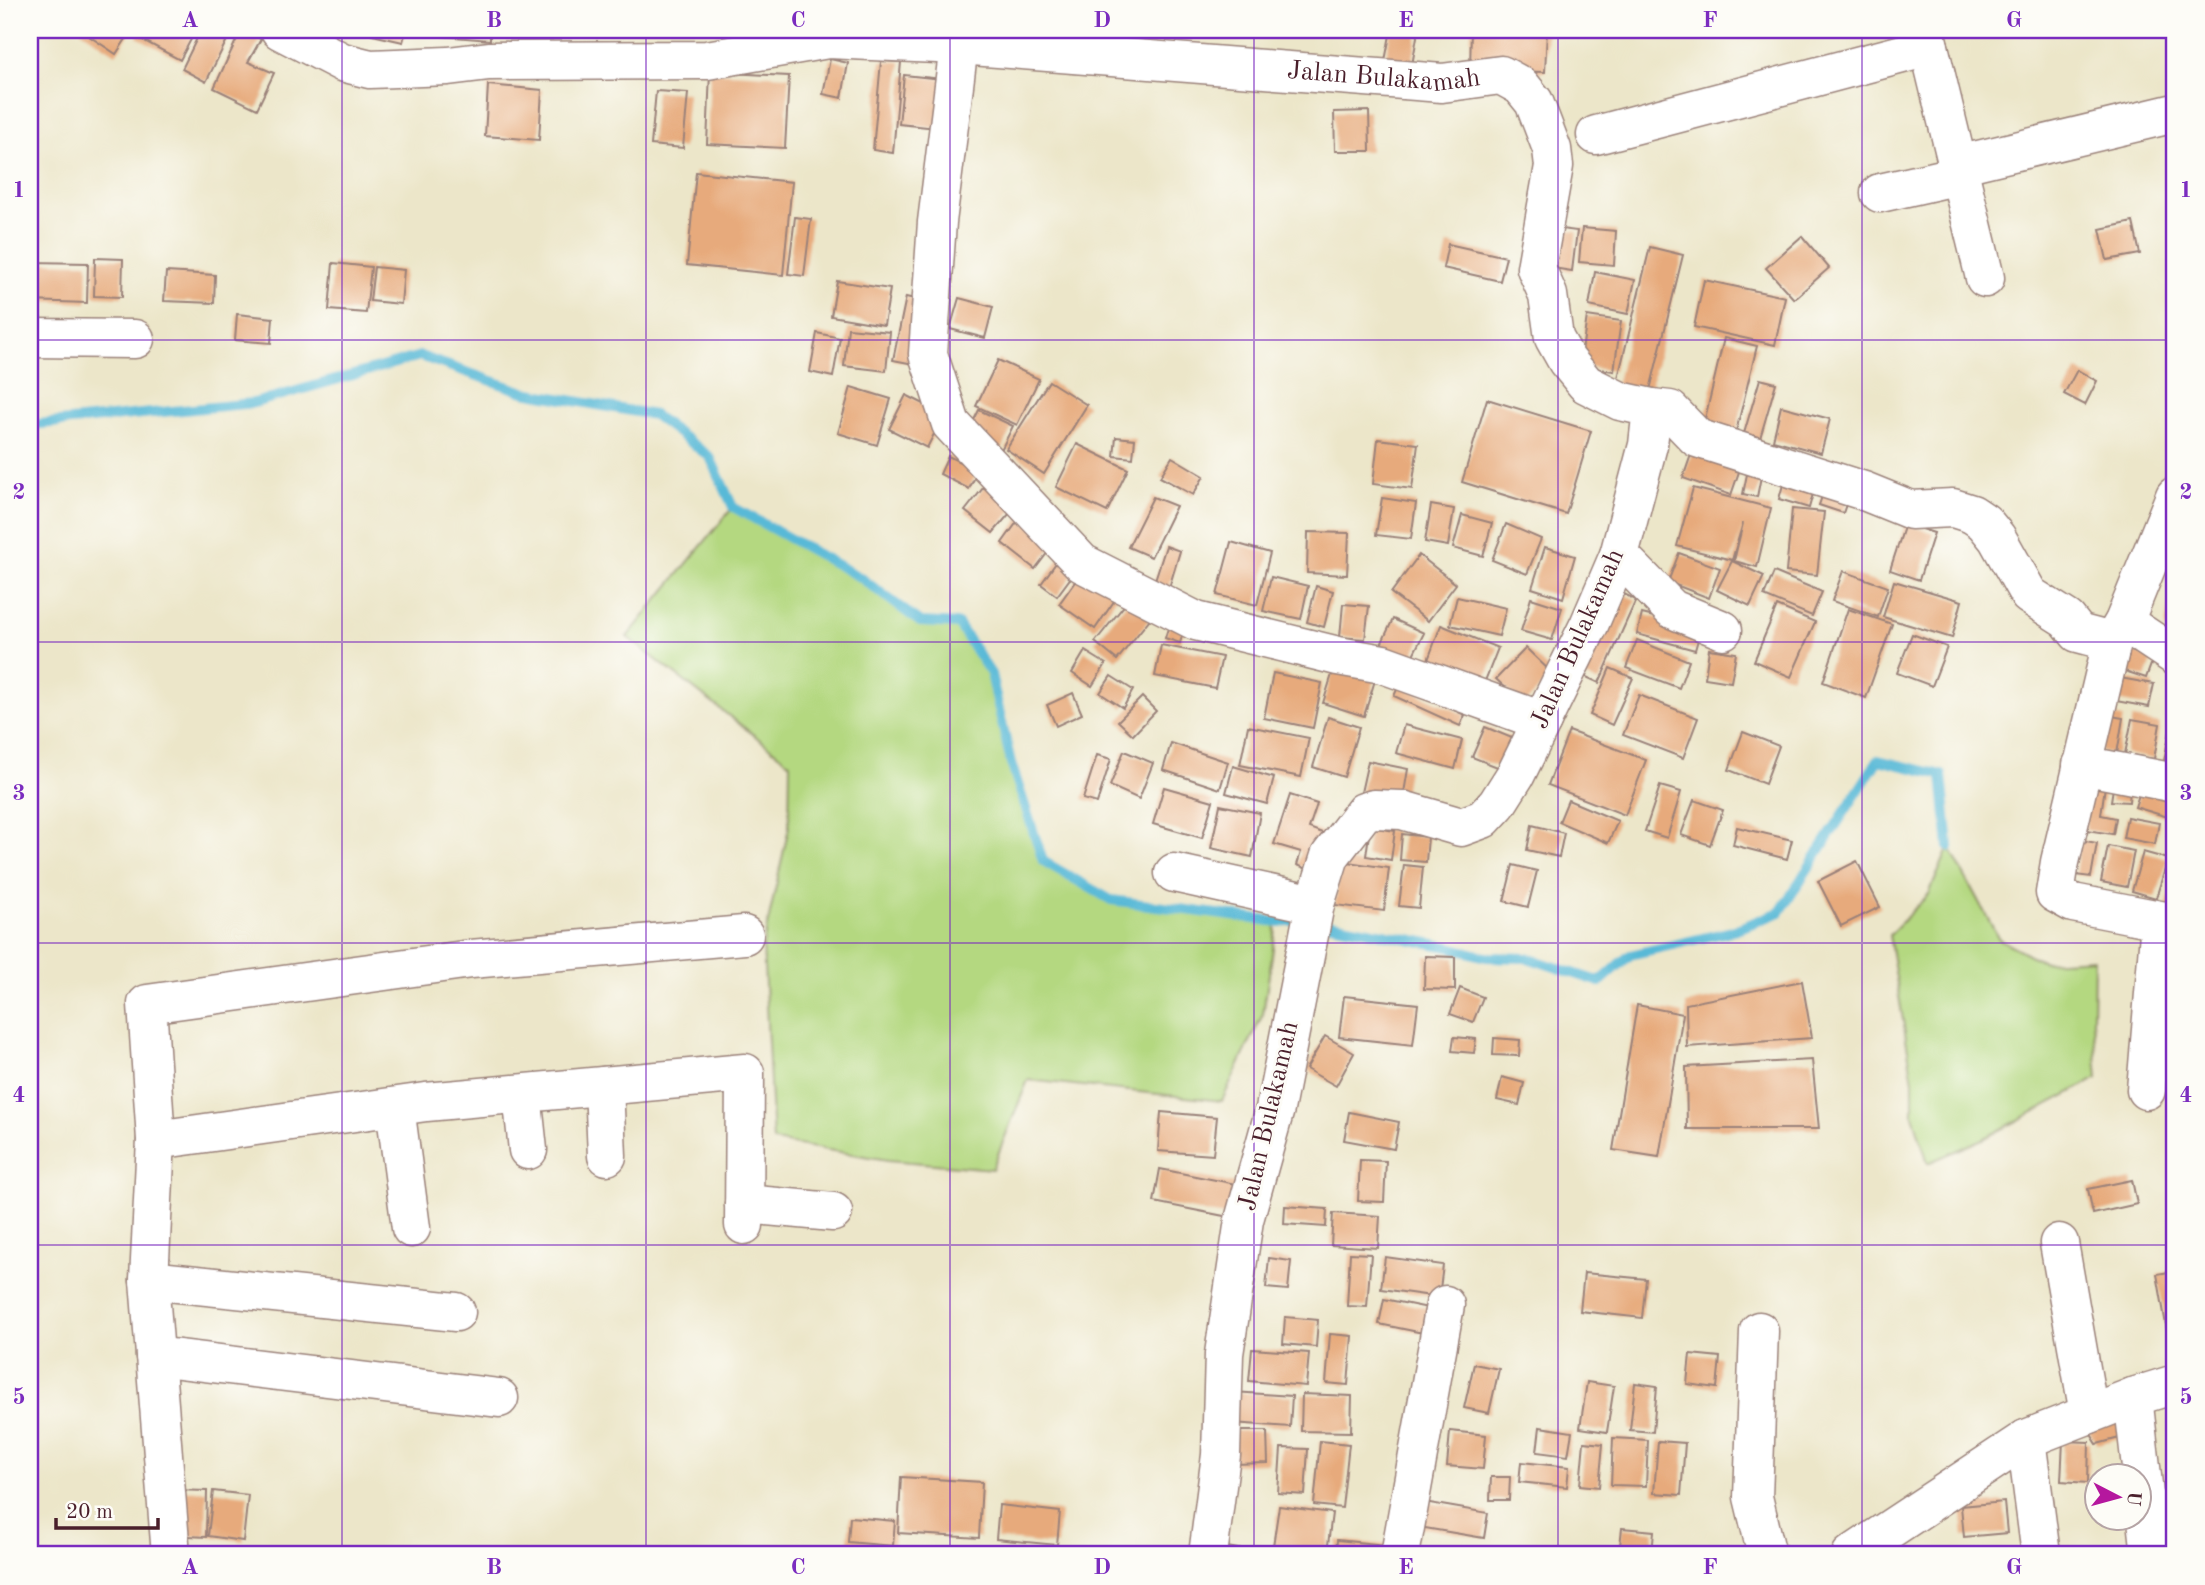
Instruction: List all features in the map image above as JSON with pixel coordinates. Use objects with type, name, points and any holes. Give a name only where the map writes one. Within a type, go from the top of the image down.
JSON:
[{"type":"street","name":"Jalan Bulakamah","points":[[280,30],[342,62],[370,69],[448,66],[489,61],[707,60],[828,39],[959,45],[1442,83],[1501,75],[1521,86],[1534,102],[1552,149],[1553,182],[1536,268],[1548,295],[1554,338],[1567,361],[1586,384],[1620,401],[1652,408],[1648,445],[1619,555],[1542,722],[1497,804],[1474,825],[1461,827],[1402,810],[1364,812],[1330,856],[1315,904],[1275,1109],[1244,1220],[1224,1354],[1221,1455],[1208,1555]]},
{"type":"street","points":[[1595,135],[1935,36],[1959,170],[1985,278]]},
{"type":"street","points":[[959,45],[937,222],[928,354],[951,424],[1082,563],[1196,621],[1338,656],[1383,664],[1542,722]]},
{"type":"street","points":[[1880,193],[2175,113]]},
{"type":"street","points":[[30,338],[135,340]]},
{"type":"street","points":[[1652,408],[1670,410],[1698,438],[1864,491],[1911,510],[1953,508],[1972,514],[1984,522],[1997,538],[2029,595],[2067,619],[2078,633],[2118,632],[2175,656]]},
{"type":"street","points":[[2146,1090],[2168,922],[2073,903],[2055,893],[2082,765],[2118,632],[2174,501]]},
{"type":"street","points":[[1619,555],[1672,609],[1723,630]]},
{"type":"street","points":[[2082,765],[2175,783]]},
{"type":"street","points":[[1174,873],[1315,904]]},
{"type":"street","points":[[171,1555],[149,1280],[156,1140],[147,1004],[471,959],[744,935]]},
{"type":"street","points":[[156,1140],[395,1107],[744,1073],[744,1214],[833,1212]]},
{"type":"street","points":[[604,1086],[607,1156]]},
{"type":"street","points":[[522,1094],[528,1150]]},
{"type":"street","points":[[395,1107],[411,1228]]},
{"type":"street","points":[[2059,1243],[2089,1414]]},
{"type":"street","points":[[149,1280],[456,1312]]},
{"type":"street","points":[[1400,1555],[1445,1305]]},
{"type":"street","points":[[1759,1331],[1753,1497],[1767,1555]]},
{"type":"street","points":[[155,1356],[499,1398]]},
{"type":"street","points":[[1851,1555],[2026,1439],[2133,1397],[2175,1384]]},
{"type":"street","points":[[2133,1397],[2151,1555]]},
{"type":"street","points":[[2026,1439],[2041,1555]]},
{"type":"green space","points":[[733,507],[861,578],[920,622],[958,624],[991,674],[1011,763],[1043,861],[1111,900],[1277,922],[1263,1014],[1222,1101],[1028,1080],[992,1169],[888,1160],[773,1141],[763,945],[789,827],[790,763],[627,637]]},
{"type":"green space","points":[[1949,847],[1999,939],[2043,962],[2094,959],[2093,1021],[2098,1078],[1981,1140],[1928,1163],[1913,1115],[1913,1081],[1889,935],[1929,894]]},
{"type":"building","points":[[80,30],[132,30],[116,54]]},
{"type":"building","points":[[141,30],[196,30],[180,60],[137,37]]},
{"type":"building","points":[[201,30],[232,30],[206,82],[182,69]]},
{"type":"building","points":[[241,30],[261,39],[248,62],[274,73],[257,109],[214,88]]},
{"type":"building","points":[[373,30],[406,30],[403,42],[372,35]]},
{"type":"building","points":[[417,30],[490,30],[490,40],[417,34]]},
{"type":"building","points":[[1391,30],[1418,31],[1411,71],[1384,66]]},
{"type":"building","points":[[1471,30],[1547,30],[1545,72],[1470,70]]},
{"type":"building","points":[[830,59],[848,63],[842,98],[823,94]]},
{"type":"building","points":[[881,61],[901,62],[893,153],[873,150]]},
{"type":"building","points":[[710,72],[789,76],[785,148],[707,144]]},
{"type":"building","points":[[904,75],[951,80],[946,129],[899,124]]},
{"type":"building","points":[[488,85],[542,90],[539,140],[485,136]]},
{"type":"building","points":[[656,91],[688,93],[683,148],[651,145]]},
{"type":"building","points":[[1369,111],[1370,151],[1335,151],[1334,112]]},
{"type":"building","points":[[696,172],[792,182],[783,275],[687,265]]},
{"type":"building","points":[[30,191],[34,192],[31,213],[30,213]]},
{"type":"building","points":[[795,217],[811,219],[804,276],[788,274]]},
{"type":"building","points":[[2133,222],[2140,254],[2107,260],[2100,229]]},
{"type":"building","points":[[1546,227],[1577,231],[1572,271],[1540,266]]},
{"type":"building","points":[[1582,228],[1616,231],[1614,265],[1579,262]]},
{"type":"building","points":[[1802,236],[1829,268],[1794,299],[1766,268]]},
{"type":"building","points":[[1448,244],[1506,257],[1500,281],[1443,268]]},
{"type":"building","points":[[1650,247],[1683,255],[1649,394],[1616,386]]},
{"type":"building","points":[[95,258],[123,259],[122,297],[94,296]]},
{"type":"building","points":[[31,262],[88,263],[87,303],[30,301]]},
{"type":"building","points":[[333,263],[371,267],[366,313],[329,310]]},
{"type":"building","points":[[374,267],[404,270],[401,304],[370,301]]},
{"type":"building","points":[[166,272],[215,275],[214,303],[164,301]]},
{"type":"building","points":[[1595,272],[1635,280],[1628,314],[1589,306]]},
{"type":"building","points":[[1704,280],[1785,297],[1775,345],[1694,327]]},
{"type":"building","points":[[837,281],[890,289],[884,325],[831,316]]},
{"type":"building","points":[[906,297],[927,302],[914,364],[893,360]]},
{"type":"building","points":[[959,298],[993,307],[985,338],[950,329]]},
{"type":"building","points":[[237,314],[273,318],[271,343],[235,340]]},
{"type":"building","points":[[1587,316],[1621,321],[1614,371],[1580,366]]},
{"type":"building","points":[[848,328],[890,332],[886,371],[844,366]]},
{"type":"building","points":[[817,333],[840,338],[833,377],[810,372]]},
{"type":"building","points":[[1724,338],[1757,346],[1733,444],[1701,436]]},
{"type":"building","points":[[998,360],[1039,379],[1017,425],[976,406]]},
{"type":"building","points":[[2077,370],[2097,381],[2085,405],[2064,394]]},
{"type":"building","points":[[1760,379],[1776,383],[1756,452],[1740,447]]},
{"type":"building","points":[[1049,381],[1087,405],[1044,474],[1006,449]]},
{"type":"building","points":[[851,387],[891,399],[877,445],[838,433]]},
{"type":"building","points":[[906,395],[944,414],[927,448],[889,429]]},
{"type":"building","points":[[1487,399],[1591,431],[1566,514],[1462,482]]},
{"type":"building","points":[[1781,406],[1830,419],[1821,453],[1773,440]]},
{"type":"building","points":[[979,410],[1013,426],[1000,452],[966,436]]},
{"type":"building","points":[[1116,437],[1135,439],[1133,458],[1114,456]]},
{"type":"building","points":[[1378,439],[1418,444],[1412,489],[1373,484]]},
{"type":"building","points":[[1695,443],[1743,460],[1731,495],[1683,478]]},
{"type":"building","points":[[1077,444],[1128,469],[1107,512],[1056,487]]},
{"type":"building","points":[[948,456],[978,471],[969,489],[940,474]]},
{"type":"building","points":[[1172,457],[1204,476],[1193,495],[1160,477]]},
{"type":"building","points":[[1748,469],[1762,471],[1757,497],[1743,494]]},
{"type":"building","points":[[1786,474],[1816,483],[1809,508],[1779,499]]},
{"type":"building","points":[[987,483],[1016,506],[993,533],[965,511]]},
{"type":"building","points":[[1826,485],[1850,493],[1843,513],[1819,505]]},
{"type":"building","points":[[1693,488],[1771,508],[1757,567],[1734,561],[1743,523],[1732,560],[1677,546]]},
{"type":"building","points":[[1153,497],[1176,506],[1151,557],[1128,547]]},
{"type":"building","points":[[1382,498],[1416,503],[1411,539],[1376,535]]},
{"type":"building","points":[[1431,505],[1454,509],[1448,546],[1425,542]]},
{"type":"building","points":[[1792,509],[1824,512],[1817,575],[1786,572]]},
{"type":"building","points":[[1462,515],[1492,523],[1483,556],[1453,548]]},
{"type":"building","points":[[1020,518],[1054,544],[1035,569],[1002,543]]},
{"type":"building","points":[[1506,524],[1541,539],[1527,574],[1492,560]]},
{"type":"building","points":[[1905,524],[1934,533],[1919,580],[1890,570]]},
{"type":"building","points":[[1308,532],[1349,533],[1347,575],[1307,573]]},
{"type":"building","points":[[1231,542],[1270,553],[1257,605],[1217,595]]},
{"type":"building","points":[[1166,546],[1180,551],[1169,588],[1154,583]]},
{"type":"building","points":[[1545,547],[1575,556],[1563,598],[1532,588]]},
{"type":"building","points":[[1063,553],[1080,565],[1057,596],[1041,584]]},
{"type":"building","points":[[1679,553],[1720,568],[1709,598],[1668,582]]},
{"type":"building","points":[[1419,555],[1456,584],[1428,621],[1391,593]]},
{"type":"building","points":[[2173,558],[2175,559],[2175,576],[2169,575]]},
{"type":"building","points":[[1732,561],[1764,576],[1750,606],[1717,590]]},
{"type":"building","points":[[1087,565],[1121,591],[1095,629],[1059,604]]},
{"type":"building","points":[[1843,571],[1888,587],[1878,617],[1832,601]]},
{"type":"building","points":[[1774,572],[1822,592],[1812,616],[1764,596]]},
{"type":"building","points":[[1271,577],[1308,586],[1301,619],[1263,611]]},
{"type":"building","points":[[1894,581],[1962,601],[1952,638],[1883,617]]},
{"type":"building","points":[[1316,586],[1333,591],[1324,627],[1307,622]]},
{"type":"building","points":[[1135,592],[1157,610],[1117,660],[1095,642]]},
{"type":"building","points":[[1620,592],[1636,600],[1599,683],[1582,675]]},
{"type":"building","points":[[2170,596],[2175,597],[2175,630],[2165,629]]},
{"type":"building","points":[[1457,597],[1506,608],[1499,636],[1450,625]]},
{"type":"building","points":[[1531,598],[1562,608],[1552,640],[1521,631]]},
{"type":"building","points":[[1343,604],[1369,606],[1365,639],[1340,637]]},
{"type":"building","points":[[1777,606],[1815,622],[1791,677],[1754,661]]},
{"type":"building","points":[[1848,609],[1892,624],[1866,698],[1823,682]]},
{"type":"building","points":[[1642,614],[1701,629],[1695,650],[1637,634]]},
{"type":"building","points":[[1172,615],[1187,620],[1180,643],[1165,638]]},
{"type":"building","points":[[1393,619],[1424,633],[1408,665],[1378,651]]},
{"type":"building","points":[[1441,625],[1498,648],[1485,681],[1428,660]]},
{"type":"building","points":[[1912,634],[1947,647],[1932,686],[1897,673]]},
{"type":"building","points":[[1637,640],[1689,661],[1679,688],[1626,668]]},
{"type":"building","points":[[1161,645],[1222,657],[1215,688],[1155,676]]},
{"type":"building","points":[[1526,648],[1553,674],[1524,705],[1496,679]]},
{"type":"building","points":[[1709,649],[1736,653],[1731,682],[1705,678]]},
{"type":"building","points":[[2128,650],[2153,659],[2146,678],[2122,670]]},
{"type":"building","points":[[1085,651],[1106,664],[1092,686],[1072,673]]},
{"type":"building","points":[[1335,665],[1376,677],[1364,716],[1323,703]]},
{"type":"building","points":[[1610,668],[1633,678],[1612,725],[1590,715]]},
{"type":"building","points":[[1273,673],[1322,683],[1313,728],[1264,718]]},
{"type":"building","points":[[1111,676],[1133,690],[1123,708],[1100,693]]},
{"type":"building","points":[[2120,678],[2154,684],[2149,707],[2116,701]]},
{"type":"building","points":[[1399,685],[1465,715],[1460,726],[1394,696]]},
{"type":"building","points":[[1073,693],[1082,714],[1056,726],[1047,705]]},
{"type":"building","points":[[1639,695],[1698,718],[1683,758],[1623,735]]},
{"type":"building","points":[[1142,697],[1156,711],[1133,735],[1118,721]]},
{"type":"building","points":[[2106,715],[2123,718],[2117,754],[2101,752]]},
{"type":"building","points":[[1328,717],[1359,727],[1344,777],[1313,767]]},
{"type":"building","points":[[2132,719],[2160,724],[2154,759],[2125,754]]},
{"type":"building","points":[[1404,725],[1462,740],[1455,769],[1396,753]]},
{"type":"building","points":[[1248,726],[1309,738],[1301,777],[1240,765]]},
{"type":"building","points":[[2171,726],[2175,727],[2175,763],[2164,761]]},
{"type":"building","points":[[1485,727],[1512,738],[1500,768],[1472,757]]},
{"type":"building","points":[[1569,731],[1646,760],[1625,815],[1548,785]]},
{"type":"building","points":[[1743,732],[1779,746],[1765,784],[1729,770]]},
{"type":"building","points":[[1171,743],[1228,762],[1220,789],[1163,770]]},
{"type":"building","points":[[1124,751],[1153,763],[1139,799],[1110,786]]},
{"type":"building","points":[[1097,755],[1111,759],[1097,803],[1083,799]]},
{"type":"building","points":[[1368,761],[1408,769],[1402,805],[1360,797]]},
{"type":"building","points":[[1233,766],[1274,778],[1267,804],[1226,793]]},
{"type":"building","points":[[2084,783],[2105,786],[2101,815],[2116,818],[2113,834],[2086,830]]},
{"type":"building","points":[[2142,785],[2175,795],[2171,818],[2135,807]]},
{"type":"building","points":[[1660,786],[1681,792],[1667,838],[1645,831]]},
{"type":"building","points":[[1164,787],[1213,801],[1202,838],[1153,824]]},
{"type":"building","points":[[2113,788],[2130,790],[2129,802],[2111,801]]},
{"type":"building","points":[[1290,795],[1317,804],[1309,828],[1328,835],[1315,872],[1297,865],[1301,852],[1274,844]]},
{"type":"building","points":[[1568,800],[1618,821],[1608,843],[1559,822]]},
{"type":"building","points":[[1694,800],[1723,810],[1710,845],[1681,835]]},
{"type":"building","points":[[1220,805],[1260,813],[1252,857],[1211,848]]},
{"type":"building","points":[[2127,817],[2159,823],[2155,844],[2123,838]]},
{"type":"building","points":[[1532,825],[1564,833],[1559,857],[1527,850]]},
{"type":"building","points":[[1370,827],[1395,831],[1391,860],[1366,856]]},
{"type":"building","points":[[1737,827],[1792,840],[1787,859],[1733,845]]},
{"type":"building","points":[[1402,834],[1428,837],[1426,862],[1400,860]]},
{"type":"building","points":[[2080,840],[2097,843],[2091,877],[2075,875]]},
{"type":"building","points":[[2108,846],[2134,851],[2127,887],[2101,882]]},
{"type":"building","points":[[2143,852],[2168,859],[2156,898],[2132,891]]},
{"type":"building","points":[[1341,861],[1389,868],[1384,911],[1335,905]]},
{"type":"building","points":[[1857,861],[1880,907],[1841,926],[1818,881]]},
{"type":"building","points":[[1404,865],[1423,867],[1419,908],[1399,906]]},
{"type":"building","points":[[1513,865],[1537,871],[1528,907],[1504,901]]},
{"type":"building","points":[[2175,875],[2175,912],[2166,910]]},
{"type":"building","points":[[1425,956],[1455,957],[1455,990],[1424,989]]},
{"type":"building","points":[[1802,981],[1812,1038],[1687,1047],[1686,1004]]},
{"type":"building","points":[[1460,988],[1483,997],[1473,1022],[1450,1014]]},
{"type":"building","points":[[1344,996],[1418,1004],[1413,1045],[1339,1037]]},
{"type":"building","points":[[2169,1000],[2175,1000],[2175,1029],[2168,1028]]},
{"type":"building","points":[[1637,1005],[1683,1014],[1659,1157],[1613,1150]]},
{"type":"building","points":[[1325,1036],[1354,1053],[1336,1086],[1306,1069]]},
{"type":"building","points":[[1454,1037],[1476,1039],[1474,1053],[1452,1051]]},
{"type":"building","points":[[1494,1038],[1520,1040],[1519,1056],[1493,1055]]},
{"type":"building","points":[[2175,1052],[2175,1075],[2169,1076],[2168,1053]]},
{"type":"building","points":[[1812,1060],[1819,1129],[1687,1129],[1686,1067]]},
{"type":"building","points":[[1502,1077],[1524,1083],[1519,1105],[1497,1100]]},
{"type":"building","points":[[1161,1112],[1217,1117],[1213,1155],[1158,1151]]},
{"type":"building","points":[[1349,1112],[1399,1122],[1394,1149],[1344,1140]]},
{"type":"building","points":[[1360,1160],[1386,1161],[1384,1202],[1358,1201]]},
{"type":"building","points":[[1160,1169],[1241,1185],[1234,1218],[1154,1202]]},
{"type":"building","points":[[2132,1180],[2137,1204],[2093,1214],[2088,1189]]},
{"type":"building","points":[[1285,1206],[1327,1209],[1326,1227],[1284,1224]]},
{"type":"building","points":[[1333,1213],[1380,1216],[1378,1248],[1331,1245]]},
{"type":"building","points":[[1350,1253],[1371,1254],[1367,1307],[1347,1306]]},
{"type":"building","points":[[1385,1257],[1443,1265],[1439,1297],[1381,1289]]},
{"type":"building","points":[[1269,1258],[1291,1261],[1288,1290],[1266,1288]]},
{"type":"building","points":[[2175,1271],[2175,1341],[2169,1342],[2157,1274]]},
{"type":"building","points":[[1584,1273],[1646,1279],[1642,1318],[1580,1311]]},
{"type":"building","points":[[1384,1299],[1433,1309],[1428,1334],[1379,1324]]},
{"type":"building","points":[[1285,1317],[1318,1320],[1316,1347],[1283,1344]]},
{"type":"building","points":[[1330,1334],[1352,1336],[1348,1385],[1326,1383]]},
{"type":"building","points":[[1252,1349],[1309,1353],[1306,1386],[1249,1381]]},
{"type":"building","points":[[1690,1354],[1720,1357],[1717,1388],[1687,1384]]},
{"type":"building","points":[[1474,1364],[1499,1369],[1489,1413],[1464,1408]]},
{"type":"building","points":[[1587,1382],[1614,1386],[1607,1432],[1580,1428]]},
{"type":"building","points":[[1635,1383],[1657,1386],[1653,1432],[1630,1430]]},
{"type":"building","points":[[1234,1392],[1292,1396],[1290,1427],[1232,1423]]},
{"type":"building","points":[[1302,1394],[1352,1396],[1351,1432],[1301,1431]]},
{"type":"building","points":[[2124,1405],[2134,1434],[2097,1444],[2084,1423]]},
{"type":"building","points":[[1540,1427],[1572,1432],[1568,1456],[1537,1452]]},
{"type":"building","points":[[1232,1431],[1267,1431],[1268,1463],[1233,1464]]},
{"type":"building","points":[[1450,1431],[1486,1435],[1483,1469],[1447,1466]]},
{"type":"building","points":[[1613,1438],[1648,1440],[1646,1486],[1611,1485]]},
{"type":"building","points":[[1320,1441],[1349,1444],[1342,1508],[1314,1505]]},
{"type":"building","points":[[1658,1441],[1685,1443],[1681,1495],[1654,1493]]},
{"type":"building","points":[[2063,1441],[2089,1442],[2089,1462],[2082,1462],[2082,1483],[2061,1481]]},
{"type":"building","points":[[1584,1442],[1603,1444],[1599,1487],[1580,1485]]},
{"type":"building","points":[[1281,1448],[1308,1449],[1305,1495],[1278,1493]]},
{"type":"building","points":[[1521,1462],[1569,1467],[1567,1487],[1519,1482]]},
{"type":"building","points":[[901,1477],[982,1482],[979,1538],[898,1533]]},
{"type":"building","points":[[1491,1477],[1510,1477],[1509,1500],[1490,1500]]},
{"type":"building","points":[[173,1490],[207,1491],[206,1537],[171,1535]]},
{"type":"building","points":[[213,1491],[248,1495],[243,1541],[208,1536]]},
{"type":"building","points":[[1424,1502],[1488,1513],[1484,1538],[1419,1527]]},
{"type":"building","points":[[2004,1502],[2007,1533],[1964,1537],[1961,1506]]},
{"type":"building","points":[[999,1505],[1060,1512],[1057,1545],[996,1539]]},
{"type":"building","points":[[1279,1506],[1332,1513],[1327,1553],[1273,1546]]},
{"type":"building","points":[[850,1517],[895,1521],[893,1546],[848,1542]]},
{"type":"building","points":[[1622,1528],[1654,1531],[1652,1555],[1619,1555]]},
{"type":"building","points":[[1337,1540],[1385,1545],[1384,1555],[1336,1555]]},
{"type":"building","points":[[1222,1546],[1265,1554],[1265,1555],[1220,1555]]},
{"type":"building","points":[[838,1548],[874,1548],[874,1555],[838,1555]]},
{"type":"building","points":[[1443,1548],[1472,1551],[1471,1555],[1442,1555]]},
{"type":"waterway","points":[[30,425],[254,403],[420,356],[524,392],[654,415],[710,457],[733,507],[861,578],[920,622],[958,624],[991,674],[1011,763],[1043,861],[1111,900],[1277,922],[1296,920]]},
{"type":"waterway","points":[[1327,923],[1486,957],[1528,958],[1600,982],[1630,955],[1732,931],[1780,912],[1878,760],[1942,775],[1949,847]]}]
